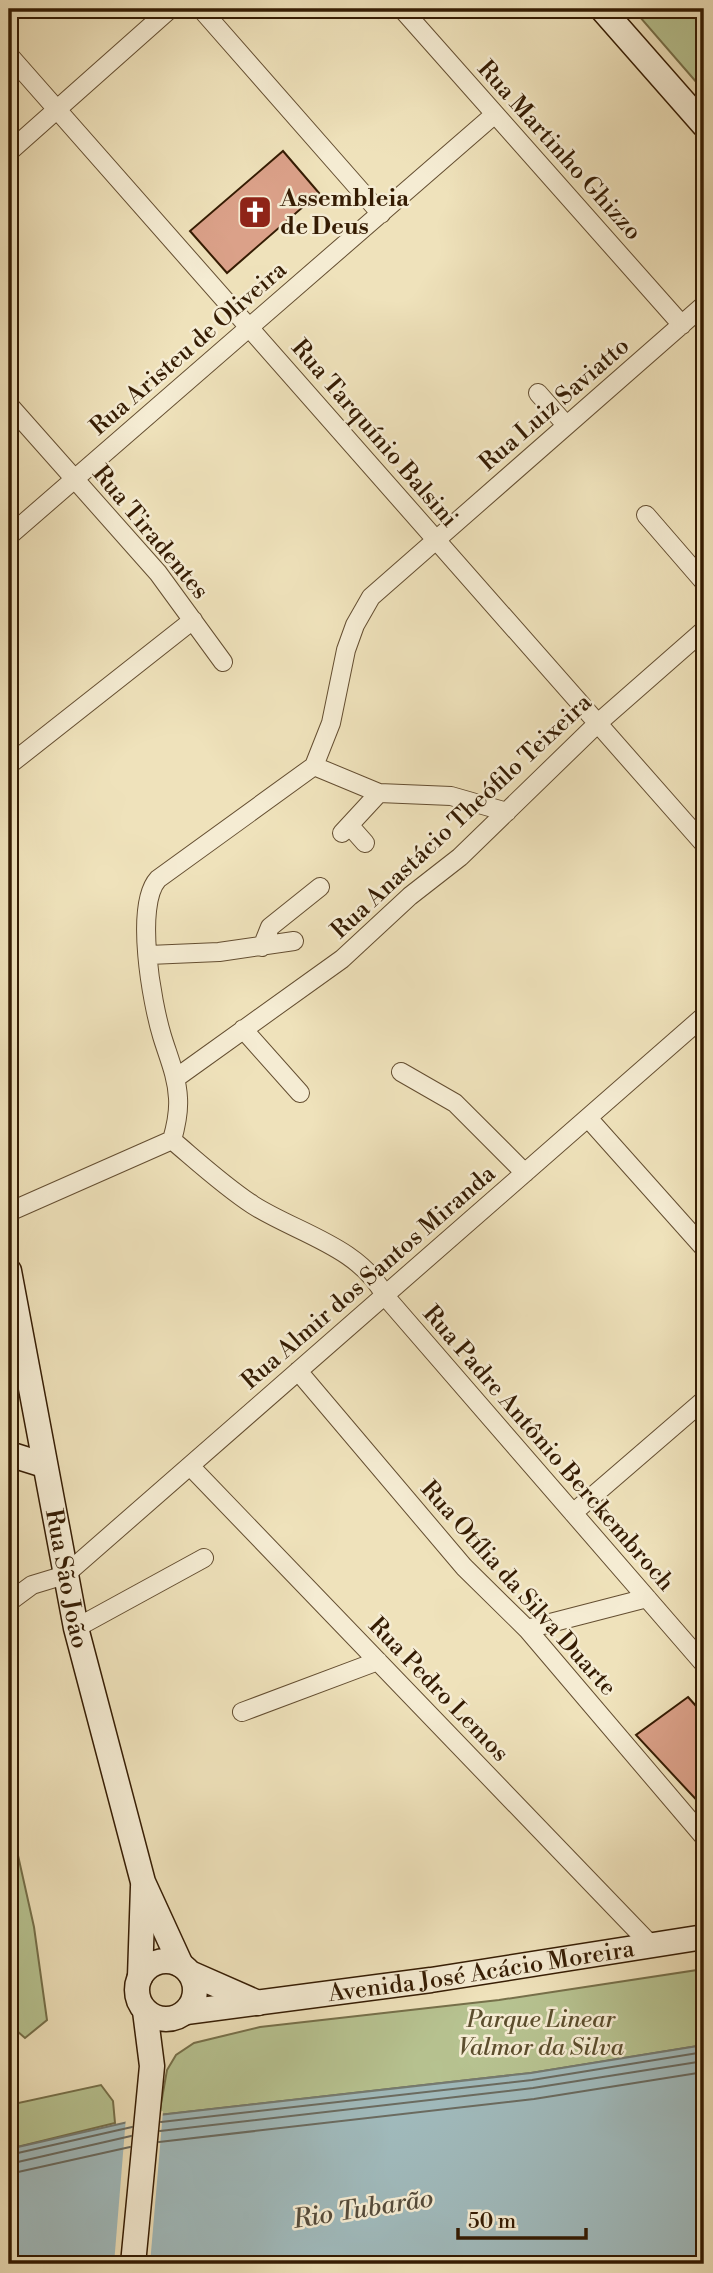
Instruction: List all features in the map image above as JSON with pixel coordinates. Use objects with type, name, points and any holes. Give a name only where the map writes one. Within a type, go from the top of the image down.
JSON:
[{"type":"main road","points":[[602,9],[704,125]]},
{"type":"main road","name":"Rua São João","points":[[9,1271],[76,1628],[143,1882],[186,1969]]},
{"type":"main road","points":[[9,1454],[44,1465]]},
{"type":"main road","name":"Rua São João","points":[[140,1977],[143,1882]]},
{"type":"main road","name":"Avenida José Acácio Moreira","points":[[182,2015],[704,1937]]},
{"type":"main road","points":[[133,2264],[150,2074],[145,2011],[137,1995],[140,1977],[146,1969],[163,1961],[258,2003]]},
{"type":"main road","points":[[150,2074],[182,2015],[195,1998],[196,1989],[186,1969]]},
{"type":"main road","points":[[145,2011],[160,2019],[182,2015]]},
{"type":"street","points":[[9,152],[170,9]]},
{"type":"street","points":[[201,9],[381,214]]},
{"type":"street","name":"Rua Martinho Ghizzo","points":[[402,9],[682,325]]},
{"type":"street","name":"Rua Tarquínio Balsini","points":[[9,55],[704,844]]},
{"type":"street","name":"Rua Aristeu de Oliveira","points":[[9,536],[495,114]]},
{"type":"street","name":"Rua Luiz Saviatto","points":[[314,766],[331,723],[346,650],[363,608],[380,588],[704,305]]},
{"type":"street","points":[[538,393],[566,425]]},
{"type":"street","name":"Rua Tiradentes","points":[[9,405],[158,573],[223,662]]},
{"type":"street","points":[[646,516],[704,582]]},
{"type":"street","points":[[9,765],[193,620]]},
{"type":"street","name":"Rua Anastácio Theófilo Teixeira","points":[[176,1078],[342,959],[410,896],[460,857],[598,723],[704,630]]},
{"type":"street","points":[[9,1212],[172,1140],[178,1118],[176,1078],[157,1016],[149,955],[149,892],[158,879],[314,766],[379,793],[451,796],[507,811]]},
{"type":"street","points":[[365,843],[346,830],[379,793]]},
{"type":"street","points":[[262,947],[270,927],[320,887]]},
{"type":"street","points":[[149,955],[219,953],[294,941]]},
{"type":"street","name":"Rua Almir dos Santos Miranda","points":[[65,1576],[704,1016]]},
{"type":"street","points":[[243,1029],[300,1093]]},
{"type":"street","points":[[401,1072],[456,1103],[525,1172]]},
{"type":"street","points":[[588,1118],[704,1248]]},
{"type":"street","name":"Rua Padre Antônio Berckembroch","points":[[172,1140],[251,1204],[364,1266],[375,1277],[384,1296],[704,1664]]},
{"type":"street","name":"Rua Otília da Silva Duarte","points":[[298,1371],[464,1567],[527,1629],[704,1837]]},
{"type":"street","points":[[573,1513],[704,1400]]},
{"type":"street","name":"Rua Pedro Lemos","points":[[190,1466],[652,1946]]},
{"type":"street","points":[[76,1628],[204,1558]]},
{"type":"street","points":[[9,1602],[32,1585],[65,1576]]},
{"type":"street","points":[[527,1629],[647,1598]]},
{"type":"street","points":[[242,1712],[378,1661]]},
{"type":"green space","points":[[643,9],[704,9],[704,91],[639,16]]},
{"type":"green space","points":[[9,1830],[15,1842],[34,1927],[47,2020],[25,2038],[9,2024]]},
{"type":"green space","name":"Parque Linear Valmor da Silva","points":[[704,1969],[704,2045],[531,2073],[159,2115],[167,2070],[176,2055],[194,2043],[260,2027],[499,2000]]},
{"type":"green space","points":[[101,2085],[113,2101],[115,2123],[9,2149],[9,2105]]},
{"type":"water","name":"Rio Tubarão","points":[[704,2045],[704,2263],[9,2264],[9,2149],[159,2115],[531,2073]]},
{"type":"pier","points":[[163,2111],[150,2264],[114,2264],[126,2117]]},
{"type":"building","name":"Assembleia de Deus","points":[[283,151],[319,193],[227,273],[190,231]]},
{"type":"building","points":[[688,1697],[704,1715],[704,1808],[636,1735]]},
{"type":"place","name":"Assembleia de Deus","points":[[255,212]]}]
